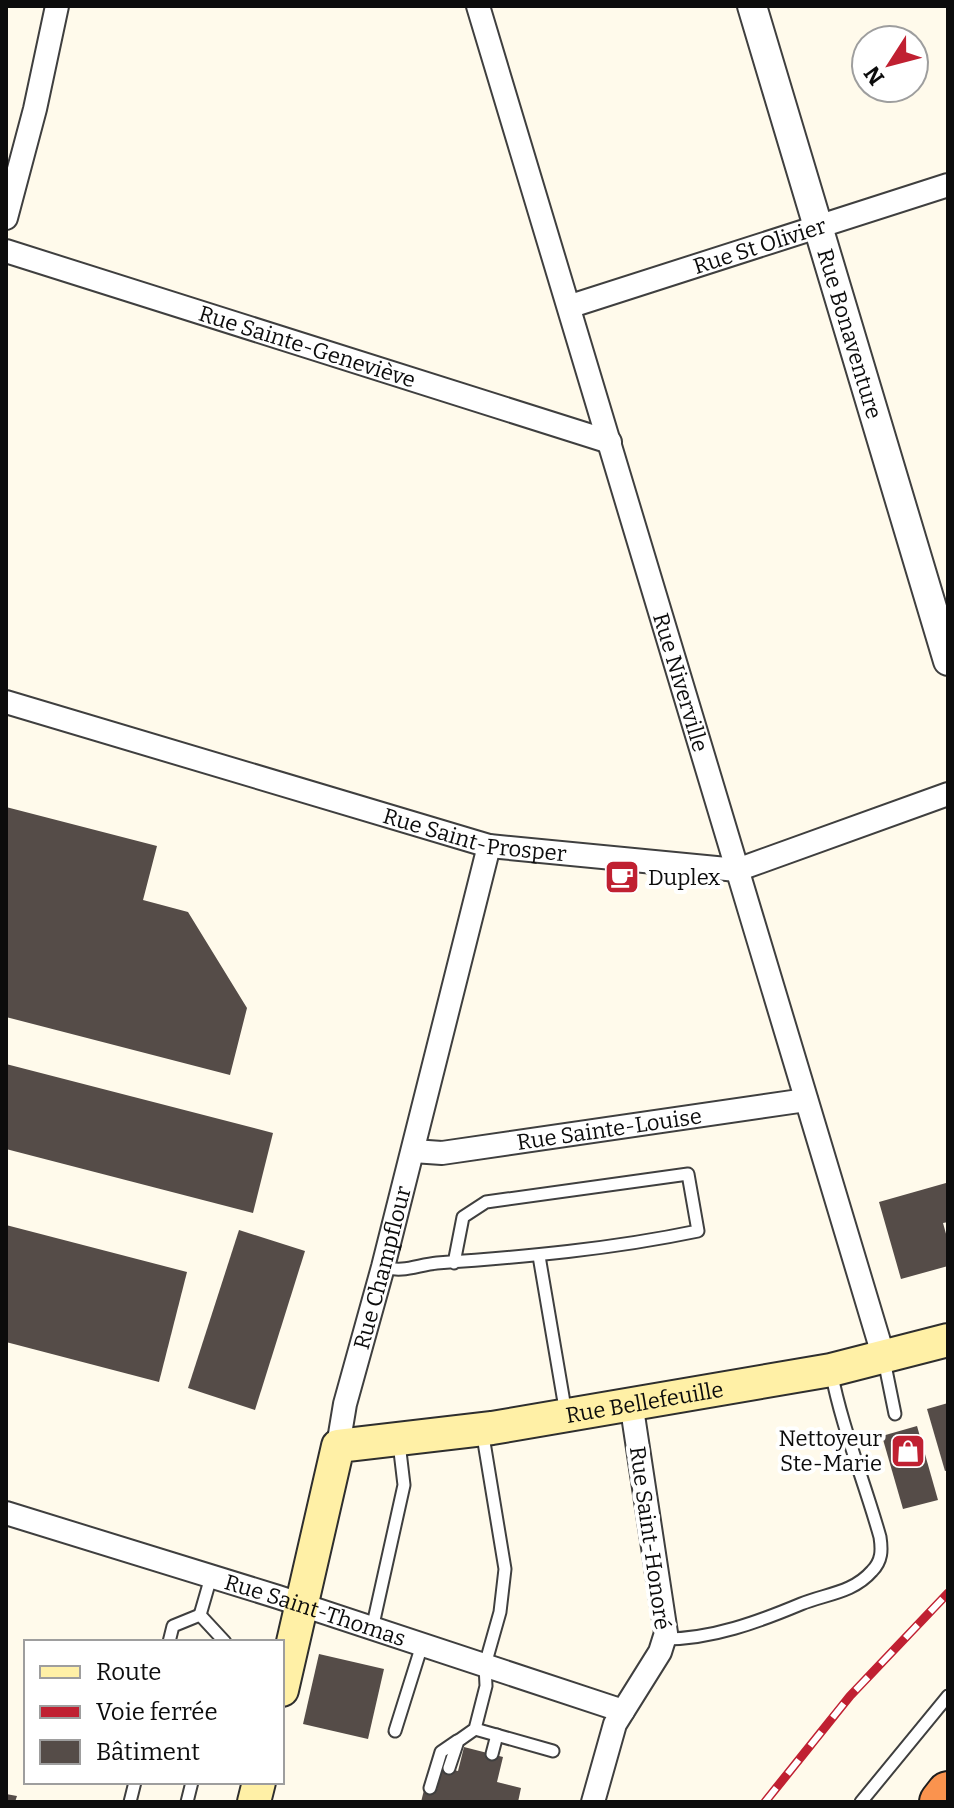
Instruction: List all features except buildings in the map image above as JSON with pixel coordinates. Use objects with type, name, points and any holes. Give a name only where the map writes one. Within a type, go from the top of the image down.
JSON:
[{"type":"highway","points":[[941,1802],[948,1793]]},
{"type":"main road","name":"Rue Bellefeuille","points":[[338,1446],[481,1429],[831,1370],[948,1340]]},
{"type":"main road","name":"Rue Champflour","points":[[284,1682],[338,1446]]},
{"type":"street","points":[[6,218],[35,109],[57,6]]},
{"type":"street","name":"Rue Niverville","points":[[478,6],[571,306],[884,1358]]},
{"type":"street","name":"Rue Bonaventure","points":[[752,6],[946,648]]},
{"type":"street","name":"Rue St Olivier","points":[[571,306],[818,224],[948,185]]},
{"type":"street","name":"Rue Sainte-Geneviève","points":[[6,251],[610,442]]},
{"type":"street","name":"Rue Saint-Prosper","points":[[6,702],[489,846],[737,870],[948,794]]},
{"type":"street","name":"Rue Champflour","points":[[338,1446],[347,1395],[383,1267],[489,846]]},
{"type":"street","name":"Rue Sainte-Louise","points":[[413,1151],[442,1153],[806,1100]]},
{"type":"street","name":"Rue Saint-Honoré","points":[[593,1802],[615,1724],[665,1639],[631,1402]]},
{"type":"street","name":"Rue Saint-Thomas","points":[[6,1513],[623,1711]]},
{"type":"lane","points":[[383,1267],[404,1271],[433,1263],[454,1263],[539,1256],[698,1231],[688,1174],[486,1202],[463,1217],[454,1263]]},
{"type":"lane","points":[[539,1256],[566,1415]]},
{"type":"lane","points":[[884,1358],[895,1414]]},
{"type":"lane","points":[[665,1639],[701,1637],[783,1613],[855,1585],[876,1566],[882,1549],[880,1537],[860,1463],[847,1440],[831,1370]]},
{"type":"lane","points":[[430,1788],[441,1752],[475,1729],[486,1686],[485,1665],[500,1612],[505,1558],[481,1429]]},
{"type":"lane","points":[[372,1629],[404,1485],[398,1439]]},
{"type":"lane","points":[[200,1615],[211,1577]]},
{"type":"lane","points":[[170,1640],[173,1626],[200,1615]]},
{"type":"lane","points":[[200,1615],[223,1640]]},
{"type":"lane","points":[[395,1731],[422,1645]]},
{"type":"lane","points":[[861,1802],[948,1696]]},
{"type":"lane","points":[[475,1729],[553,1751]]},
{"type":"lane","points":[[492,1754],[497,1735]]},
{"type":"lane","points":[[449,1768],[458,1741]]},
{"type":"railway","points":[[765,1802],[850,1696],[948,1593]]},
{"type":"place","name":"Duplex","points":[[622,877]]},
{"type":"place","name":"Nettoyeur Ste-Marie","points":[[908,1451]]}]
